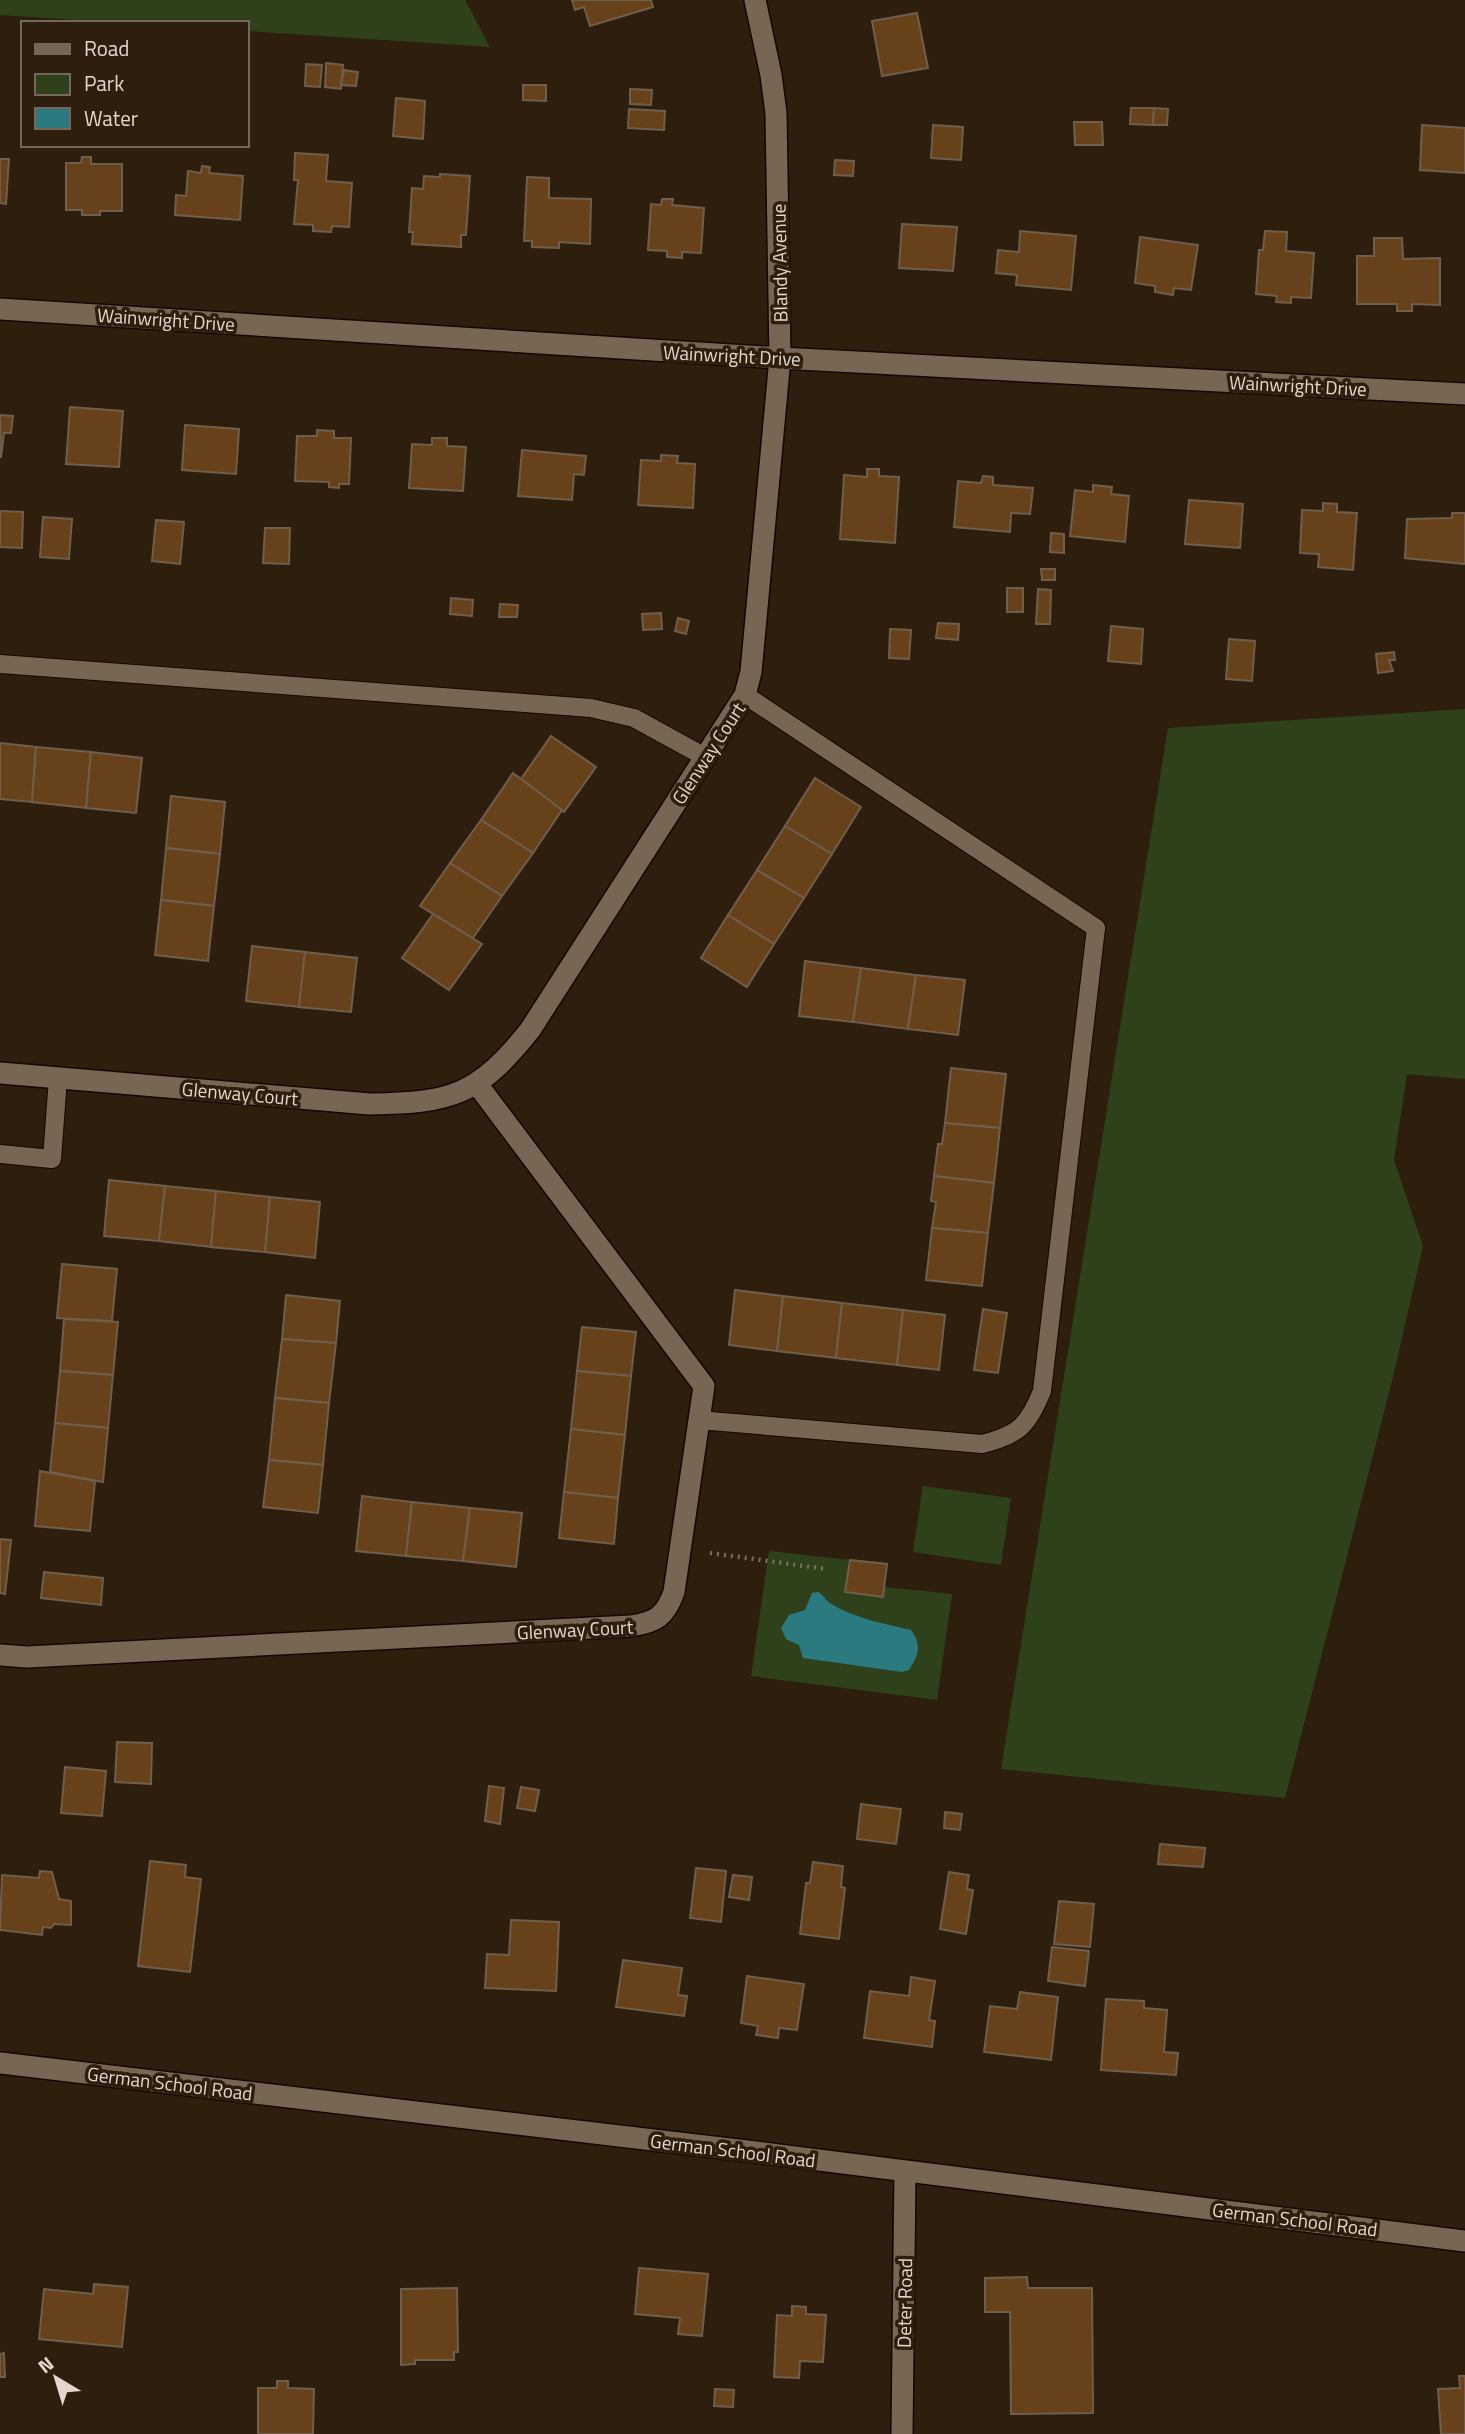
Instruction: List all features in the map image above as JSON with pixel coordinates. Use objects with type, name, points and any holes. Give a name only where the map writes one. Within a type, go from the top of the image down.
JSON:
[{"type":"street","name":"Blandy Avenue","points":[[745,695],[754,652],[780,358],[776,113],[755,0]]},
{"type":"street","name":"Wainwright Drive","points":[[0,309],[780,358],[1465,394]]},
{"type":"street","name":"Glenway Court","points":[[0,1073],[370,1104],[421,1103],[459,1093],[477,1084],[494,1071],[530,1030],[745,695]]},
{"type":"street","name":"Glenway Court","points":[[0,1655],[27,1657],[631,1626],[649,1623],[661,1616],[669,1606],[681,1549],[704,1386],[477,1084]]},
{"type":"street","name":"German School Road","points":[[0,2063],[747,2151],[1465,2241]]},
{"type":"street","name":"Deter Road","points":[[902,2434],[905,2172]]},
{"type":"lane","points":[[0,664],[591,708],[634,718],[705,757]]},
{"type":"lane","points":[[699,1420],[982,1444],[1006,1438],[1023,1427],[1033,1414],[1042,1391],[1097,928],[745,695]]},
{"type":"lane","points":[[0,1154],[52,1159],[58,1078]]},
{"type":"path","points":[[681,1549],[826,1569]]},
{"type":"green space","points":[[0,0],[465,0],[490,47],[248,31],[248,21],[92,21],[0,15]]},
{"type":"green space","points":[[1465,709],[1465,1079],[1407,1074],[1394,1160],[1423,1246],[1393,1377],[1285,1798],[1001,1769],[1168,728]]},
{"type":"green space","points":[[923,1486],[1011,1498],[1001,1565],[913,1552]]},
{"type":"green space","points":[[769,1551],[887,1564],[885,1587],[952,1594],[937,1700],[751,1676]]},
{"type":"water","points":[[818,1592],[830,1603],[849,1613],[911,1630],[917,1640],[918,1650],[909,1670],[902,1672],[803,1658],[799,1645],[786,1639],[781,1628],[789,1615],[805,1610],[812,1593]]},
{"type":"building","points":[[572,0],[651,0],[653,7],[590,26],[584,7],[575,10]]},
{"type":"building","points":[[917,13],[928,68],[882,76],[872,21]]},
{"type":"building","points":[[326,63],[343,65],[341,89],[325,87]]},
{"type":"building","points":[[306,64],[322,65],[320,87],[305,86]]},
{"type":"building","points":[[344,70],[358,72],[356,86],[341,85]]},
{"type":"building","points":[[523,85],[546,85],[546,101],[523,100]]},
{"type":"building","points":[[630,89],[652,90],[651,105],[630,104]]},
{"type":"building","points":[[396,98],[425,101],[423,139],[393,136]]},
{"type":"building","points":[[1131,108],[1154,108],[1153,125],[1130,124]]},
{"type":"building","points":[[1154,108],[1168,109],[1167,125],[1153,125]]},
{"type":"building","points":[[629,109],[665,111],[664,130],[628,128]]},
{"type":"building","points":[[1074,122],[1102,122],[1103,145],[1075,145]]},
{"type":"building","points":[[933,125],[963,127],[961,160],[931,158]]},
{"type":"building","points":[[1422,125],[1465,128],[1465,173],[1420,170]]},
{"type":"building","points":[[295,153],[328,155],[326,181],[352,183],[349,227],[332,226],[331,232],[313,231],[313,225],[294,224],[298,180],[294,180]]},
{"type":"building","points":[[82,157],[91,157],[91,164],[122,164],[122,211],[100,211],[100,215],[82,215],[82,210],[66,210],[66,163],[81,163]]},
{"type":"building","points":[[0,159],[9,159],[6,204],[0,203]]},
{"type":"building","points":[[835,160],[854,161],[853,176],[834,175]]},
{"type":"building","points":[[202,166],[210,167],[209,173],[243,176],[240,220],[175,215],[176,195],[186,196],[188,171],[201,173]]},
{"type":"building","points":[[440,174],[470,176],[466,235],[461,235],[461,247],[412,244],[413,232],[409,232],[412,188],[423,189],[424,176],[440,177]]},
{"type":"building","points":[[527,177],[549,178],[549,198],[591,199],[590,244],[559,242],[559,248],[532,247],[532,241],[524,241]]},
{"type":"building","points":[[662,199],[673,199],[672,205],[704,208],[701,253],[682,252],[682,258],[667,257],[667,251],[648,250],[651,204],[661,205]]},
{"type":"building","points":[[902,224],[957,227],[953,271],[899,268]]},
{"type":"building","points":[[1020,231],[1076,236],[1071,290],[1016,285],[1017,275],[996,273],[998,250],[1019,252]]},
{"type":"building","points":[[1265,231],[1287,232],[1286,251],[1314,253],[1311,298],[1291,297],[1291,303],[1276,302],[1277,296],[1256,294],[1259,250],[1263,250]]},
{"type":"building","points":[[1140,237],[1198,245],[1191,290],[1174,288],[1173,295],[1155,292],[1155,286],[1135,283]]},
{"type":"building","points":[[1374,238],[1402,238],[1403,259],[1440,258],[1440,305],[1412,304],[1412,311],[1397,311],[1397,304],[1357,304],[1357,256],[1374,256]]},
{"type":"building","points":[[70,407],[123,411],[119,467],[66,464]]},
{"type":"building","points":[[0,415],[13,416],[11,433],[4,433],[1,458]]},
{"type":"building","points":[[185,425],[239,429],[236,474],[182,470]]},
{"type":"building","points":[[317,430],[334,431],[334,438],[351,438],[349,484],[339,484],[339,488],[329,487],[329,482],[295,481],[297,436],[317,436]]},
{"type":"building","points":[[432,438],[447,438],[447,446],[466,447],[463,491],[409,488],[412,444],[432,445]]},
{"type":"building","points":[[522,450],[586,456],[584,475],[574,474],[572,500],[518,496]]},
{"type":"building","points":[[661,455],[678,456],[677,463],[695,464],[693,508],[638,505],[641,460],[661,461]]},
{"type":"building","points":[[867,469],[879,469],[879,476],[899,477],[895,543],[840,539],[844,475],[867,477]]},
{"type":"building","points":[[983,476],[993,477],[993,485],[1033,488],[1030,514],[1011,513],[1010,532],[954,527],[958,481],[981,483]]},
{"type":"building","points":[[1093,485],[1112,487],[1111,494],[1129,496],[1125,542],[1070,536],[1075,490],[1093,492]]},
{"type":"building","points":[[1189,500],[1243,504],[1240,548],[1185,544]]},
{"type":"building","points":[[1323,503],[1337,504],[1337,512],[1357,513],[1353,570],[1318,567],[1319,554],[1300,553],[1302,510],[1323,511]]},
{"type":"building","points":[[0,511],[23,512],[22,548],[0,547]]},
{"type":"building","points":[[1452,513],[1465,513],[1465,564],[1405,558],[1407,519],[1452,518]]},
{"type":"building","points":[[43,517],[72,519],[69,559],[40,557]]},
{"type":"building","points":[[156,520],[184,522],[180,564],[152,561]]},
{"type":"building","points":[[265,528],[290,528],[289,564],[263,563]]},
{"type":"building","points":[[1051,533],[1064,534],[1064,553],[1050,552]]},
{"type":"building","points":[[1041,569],[1055,569],[1055,580],[1042,580]]},
{"type":"building","points":[[1007,588],[1023,588],[1023,612],[1007,612]]},
{"type":"building","points":[[1038,589],[1051,590],[1050,624],[1036,624]]},
{"type":"building","points":[[451,598],[473,600],[472,616],[450,614]]},
{"type":"building","points":[[500,604],[518,605],[517,617],[499,617]]},
{"type":"building","points":[[661,613],[662,629],[643,630],[642,614]]},
{"type":"building","points":[[678,618],[689,621],[686,634],[675,631]]},
{"type":"building","points":[[938,623],[959,624],[958,640],[936,638]]},
{"type":"building","points":[[1111,626],[1143,629],[1141,664],[1108,661]]},
{"type":"building","points":[[890,629],[911,630],[909,659],[889,658]]},
{"type":"building","points":[[1229,639],[1255,641],[1252,681],[1226,679]]},
{"type":"building","points":[[1394,652],[1395,660],[1389,660],[1393,671],[1378,673],[1376,654]]},
{"type":"building","points":[[551,736],[596,767],[564,812],[521,779]]},
{"type":"building","points":[[0,743],[36,747],[32,802],[0,799]]},
{"type":"building","points":[[36,747],[91,752],[86,808],[32,802]]},
{"type":"building","points":[[91,752],[142,758],[136,813],[86,808]]},
{"type":"building","points":[[513,773],[562,810],[533,853],[481,820]]},
{"type":"building","points":[[815,778],[861,807],[832,854],[785,826]]},
{"type":"building","points":[[171,796],[225,802],[220,854],[166,848]]},
{"type":"building","points":[[481,820],[533,853],[502,896],[450,863]]},
{"type":"building","points":[[785,826],[832,854],[804,898],[757,870]]},
{"type":"building","points":[[166,848],[220,854],[214,906],[161,900]]},
{"type":"building","points":[[450,863],[502,896],[473,938],[420,906]]},
{"type":"building","points":[[757,870],[804,898],[774,944],[728,915]]},
{"type":"building","points":[[161,900],[214,906],[208,961],[155,955]]},
{"type":"building","points":[[433,914],[482,944],[449,990],[402,958]]},
{"type":"building","points":[[728,915],[774,944],[747,987],[701,958]]},
{"type":"building","points":[[252,946],[305,952],[299,1007],[246,1001]]},
{"type":"building","points":[[305,952],[357,958],[351,1012],[299,1007]]},
{"type":"building","points":[[805,961],[861,968],[853,1022],[799,1016]]},
{"type":"building","points":[[861,968],[916,975],[908,1029],[853,1022]]},
{"type":"building","points":[[916,975],[965,980],[958,1035],[908,1029]]},
{"type":"building","points":[[951,1068],[1006,1074],[1000,1128],[945,1123]]},
{"type":"building","points":[[945,1123],[1000,1128],[994,1183],[934,1176],[938,1144],[942,1144]]},
{"type":"building","points":[[934,1176],[994,1183],[988,1233],[932,1228],[936,1202],[931,1201]]},
{"type":"building","points":[[109,1180],[165,1186],[159,1241],[104,1236]]},
{"type":"building","points":[[165,1186],[216,1191],[211,1247],[159,1241]]},
{"type":"building","points":[[216,1191],[270,1197],[265,1252],[211,1247]]},
{"type":"building","points":[[270,1197],[320,1202],[315,1258],[265,1252]]},
{"type":"building","points":[[932,1228],[988,1233],[982,1286],[926,1280]]},
{"type":"building","points":[[62,1264],[117,1269],[112,1321],[57,1318]]},
{"type":"building","points":[[735,1290],[783,1296],[777,1351],[729,1345]]},
{"type":"building","points":[[286,1295],[340,1301],[336,1343],[282,1339]]},
{"type":"building","points":[[783,1296],[842,1303],[836,1358],[777,1351]]},
{"type":"building","points":[[842,1303],[903,1310],[897,1365],[836,1358]]},
{"type":"building","points":[[983,1309],[1007,1313],[998,1373],[974,1370]]},
{"type":"building","points":[[903,1310],[945,1315],[939,1370],[897,1365]]},
{"type":"building","points":[[64,1319],[118,1322],[113,1375],[60,1371]]},
{"type":"building","points":[[582,1327],[636,1332],[631,1376],[577,1371]]},
{"type":"building","points":[[282,1339],[336,1343],[329,1403],[275,1398]]},
{"type":"building","points":[[60,1371],[113,1375],[108,1428],[55,1423]]},
{"type":"building","points":[[577,1371],[631,1376],[625,1435],[571,1429]]},
{"type":"building","points":[[275,1398],[329,1403],[323,1465],[269,1460]]},
{"type":"building","points":[[55,1423],[108,1428],[103,1482],[50,1472]]},
{"type":"building","points":[[571,1429],[625,1435],[618,1498],[564,1492]]},
{"type":"building","points":[[269,1460],[323,1465],[318,1513],[263,1507]]},
{"type":"building","points":[[40,1471],[95,1481],[90,1531],[35,1526]]},
{"type":"building","points":[[564,1492],[618,1498],[614,1544],[559,1538]]},
{"type":"building","points":[[362,1496],[412,1502],[406,1556],[356,1551]]},
{"type":"building","points":[[412,1502],[470,1508],[463,1561],[406,1556]]},
{"type":"building","points":[[470,1508],[522,1513],[516,1567],[463,1561]]},
{"type":"building","points":[[0,1539],[11,1540],[5,1594],[0,1593]]},
{"type":"building","points":[[850,1560],[887,1564],[883,1597],[845,1592]]},
{"type":"building","points":[[44,1572],[103,1578],[101,1605],[41,1598]]},
{"type":"building","points":[[117,1742],[152,1743],[151,1784],[115,1782]]},
{"type":"building","points":[[65,1767],[106,1771],[102,1816],[61,1813]]},
{"type":"building","points":[[489,1786],[504,1788],[500,1824],[485,1821]]},
{"type":"building","points":[[521,1787],[539,1790],[535,1811],[517,1808]]},
{"type":"building","points":[[861,1804],[901,1809],[896,1844],[857,1839]]},
{"type":"building","points":[[945,1812],[962,1814],[960,1830],[944,1828]]},
{"type":"building","points":[[1160,1844],[1205,1848],[1203,1867],[1158,1864]]},
{"type":"building","points":[[150,1861],[186,1865],[185,1877],[201,1879],[190,1972],[138,1966]]},
{"type":"building","points":[[813,1862],[843,1866],[841,1887],[845,1888],[839,1939],[800,1934],[806,1883],[810,1883]]},
{"type":"building","points":[[696,1868],[726,1871],[721,1922],[690,1918]]},
{"type":"building","points":[[40,1871],[52,1872],[59,1899],[71,1901],[71,1925],[54,1924],[51,1928],[43,1927],[42,1935],[0,1930],[2,1875],[39,1878]]},
{"type":"building","points":[[949,1872],[969,1875],[967,1889],[973,1890],[966,1934],[940,1929]]},
{"type":"building","points":[[733,1875],[752,1877],[749,1900],[729,1897]]},
{"type":"building","points":[[1059,1901],[1094,1904],[1090,1947],[1054,1944]]},
{"type":"building","points":[[511,1920],[559,1922],[556,1991],[485,1988],[487,1954],[509,1955]]},
{"type":"building","points":[[1052,1947],[1089,1951],[1085,1986],[1048,1981]]},
{"type":"building","points":[[623,1960],[682,1968],[678,1995],[687,1996],[684,2016],[616,2007]]},
{"type":"building","points":[[747,1976],[804,1984],[797,2030],[779,2028],[778,2038],[756,2035],[758,2026],[741,2023]]},
{"type":"building","points":[[911,1977],[935,1981],[929,2020],[935,2021],[932,2047],[864,2038],[870,1991],[909,1996]]},
{"type":"building","points":[[1020,1992],[1058,1997],[1051,2060],[984,2052],[990,2006],[1017,2009]]},
{"type":"building","points":[[1106,1999],[1144,2001],[1144,2008],[1167,2010],[1164,2052],[1178,2053],[1176,2075],[1101,2070]]},
{"type":"building","points":[[639,2268],[708,2274],[702,2336],[678,2334],[680,2318],[635,2314]]},
{"type":"building","points":[[1027,2277],[1028,2288],[1092,2288],[1093,2413],[1011,2414],[1010,2312],[985,2312],[985,2278]]},
{"type":"building","points":[[94,2284],[128,2287],[122,2347],[39,2339],[44,2289],[93,2294]]},
{"type":"building","points":[[457,2288],[458,2352],[454,2352],[454,2360],[415,2360],[415,2364],[401,2365],[401,2289]]},
{"type":"building","points":[[792,2306],[806,2307],[806,2314],[826,2315],[823,2362],[800,2361],[799,2378],[774,2377],[777,2315],[792,2316]]},
{"type":"building","points":[[4,2353],[5,2377],[0,2377],[0,2354]]},
{"type":"building","points":[[1459,2376],[1465,2376],[1465,2434],[1441,2434],[1438,2389],[1460,2388]]},
{"type":"building","points":[[277,2381],[288,2381],[288,2388],[314,2389],[313,2434],[258,2434],[258,2388],[277,2388]]},
{"type":"building","points":[[715,2389],[734,2390],[733,2407],[714,2406]]}]
